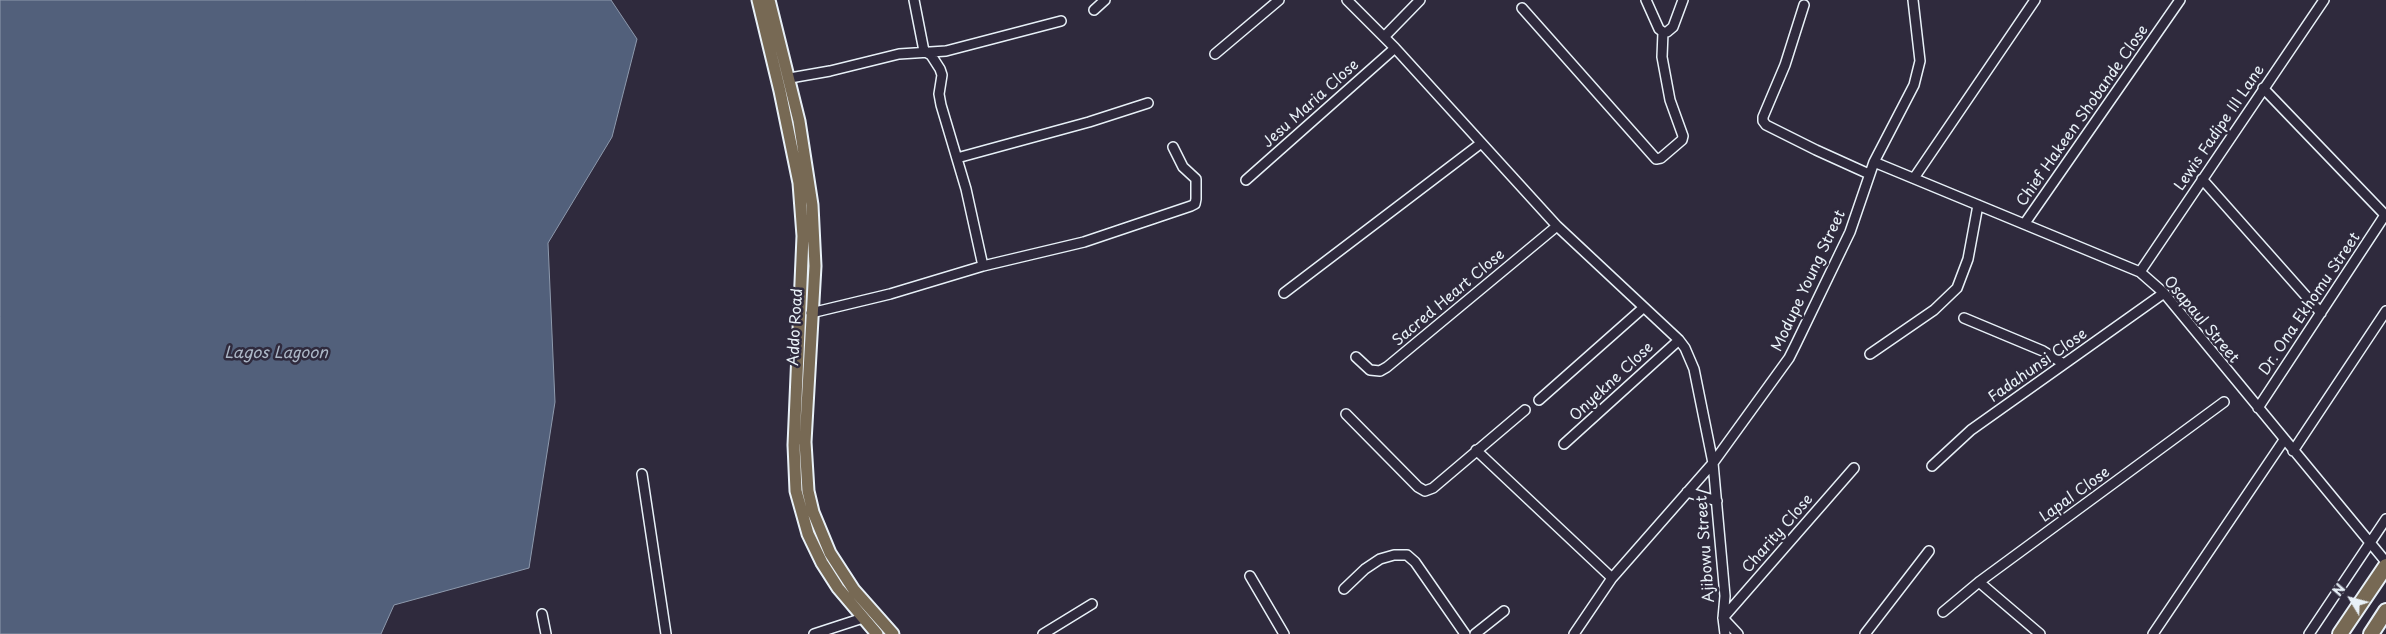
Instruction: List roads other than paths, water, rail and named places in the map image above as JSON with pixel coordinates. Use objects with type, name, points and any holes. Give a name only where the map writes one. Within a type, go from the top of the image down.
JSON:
[{"type":"highway","points":[[2340,634],[2386,566]]},
{"type":"highway","points":[[2370,634],[2386,611]]},
{"type":"main road","name":"Addo Road","points":[[758,0],[780,91],[799,183],[804,236],[795,436],[796,491],[803,520],[814,547],[838,588],[877,634]]},
{"type":"main road","name":"Addo Road","points":[[770,0],[790,78],[812,205],[815,266],[805,442],[806,472],[812,505],[830,553],[854,590],[893,634]]},
{"type":"street","points":[[914,0],[924,51],[931,55],[942,75],[939,94],[957,158],[983,266]]},
{"type":"street","points":[[1094,10],[1105,0]]},
{"type":"street","points":[[1215,54],[1280,0]]},
{"type":"street","points":[[1347,0],[1384,36],[1480,144],[1557,226],[1679,340]]},
{"type":"street","points":[[1384,36],[1420,0]]},
{"type":"street","points":[[1646,0],[1659,29],[1663,32]]},
{"type":"street","points":[[1663,32],[1667,32],[1673,27],[1683,0]]},
{"type":"street","name":"Modupe Young Street","points":[[1574,634],[1612,578],[1713,463],[1793,351],[1850,232],[1874,162],[1912,91],[1918,74],[1920,61],[1913,0]]},
{"type":"street","points":[[1914,178],[2035,0]]},
{"type":"street","name":"Chief Hakeen Shobande Close","points":[[2025,223],[2180,0]]},
{"type":"street","name":"Lewis Fadipe III Lane","points":[[2140,272],[2321,1]]},
{"type":"street","points":[[1804,5],[1785,65],[1763,121],[1766,125],[1869,174]]},
{"type":"street","points":[[1522,8],[1656,158],[1661,158],[1682,140],[1683,136],[1670,100],[1662,57],[1663,32]]},
{"type":"street","points":[[790,78],[830,71],[899,54],[946,51],[1061,21]]},
{"type":"street","name":"Jesu Maria Close","points":[[1246,180],[1395,48]]},
{"type":"street","points":[[2263,88],[2386,216]]},
{"type":"street","points":[[957,158],[1089,122],[1148,103]]},
{"type":"street","points":[[1284,293],[1480,144]]},
{"type":"street","points":[[811,313],[890,294],[983,266],[1084,242],[1191,206],[1195,204],[1196,199],[1196,179],[1183,167],[1173,147]]},
{"type":"street","name":"Osapaul Street","points":[[1874,162],[2140,272],[2164,293],[2386,562]]},
{"type":"street","points":[[2202,179],[2321,313]]},
{"type":"street","points":[[1870,354],[1934,310],[1957,288],[1968,259],[1978,205]]},
{"type":"street","name":"Dr. Ona Ekhomu Street","points":[[2258,408],[2386,216]]},
{"type":"street","name":"Sacred Heart Close","points":[[1356,357],[1370,370],[1380,371],[1387,367],[1557,226]]},
{"type":"street","name":"Fadahunsi Close","points":[[1932,466],[1971,430],[2164,293]]},
{"type":"street","points":[[1539,400],[1643,308]]},
{"type":"street","points":[[2294,450],[2386,312]]},
{"type":"street","points":[[1964,318],[2042,351],[2064,364]]},
{"type":"street","name":"Ajibowu Street","points":[[1679,340],[1694,369],[1713,463],[1725,596],[1723,618],[1726,634]]},
{"type":"street","name":"Onyekne Close","points":[[1564,444],[1679,340]]},
{"type":"street","name":"Lapal Close","points":[[1943,612],[1979,582],[2224,402]]},
{"type":"street","points":[[1346,414],[1418,487],[1425,490],[1432,488],[1525,410]]},
{"type":"street","points":[[2153,634],[2284,440]]},
{"type":"street","points":[[1476,450],[1612,578]]},
{"type":"street","name":"Charity Close","points":[[1723,618],[1854,468]]},
{"type":"street","points":[[642,474],[666,634]]},
{"type":"street","points":[[1687,492],[1717,501]]},
{"type":"street","points":[[2309,634],[2386,520]]},
{"type":"street","points":[[1865,634],[1929,551]]},
{"type":"street","points":[[1344,589],[1364,570],[1380,559],[1394,555],[1407,556],[1415,562],[1465,634]]},
{"type":"street","points":[[1250,576],[1284,634]]},
{"type":"street","points":[[1979,582],[2040,634]]},
{"type":"street","points":[[1043,634],[1092,604]]},
{"type":"street","points":[[1475,634],[1504,611]]},
{"type":"street","points":[[542,614],[546,634]]},
{"type":"street","points":[[814,634],[863,618]]},
{"type":"street","points":[[1723,618],[1738,634]]},
{"type":"water","name":"Lagos Lagoon","points":[[0,0],[611,0],[637,39],[612,137],[548,243],[555,402],[529,568],[394,605],[381,634],[0,634]]}]
